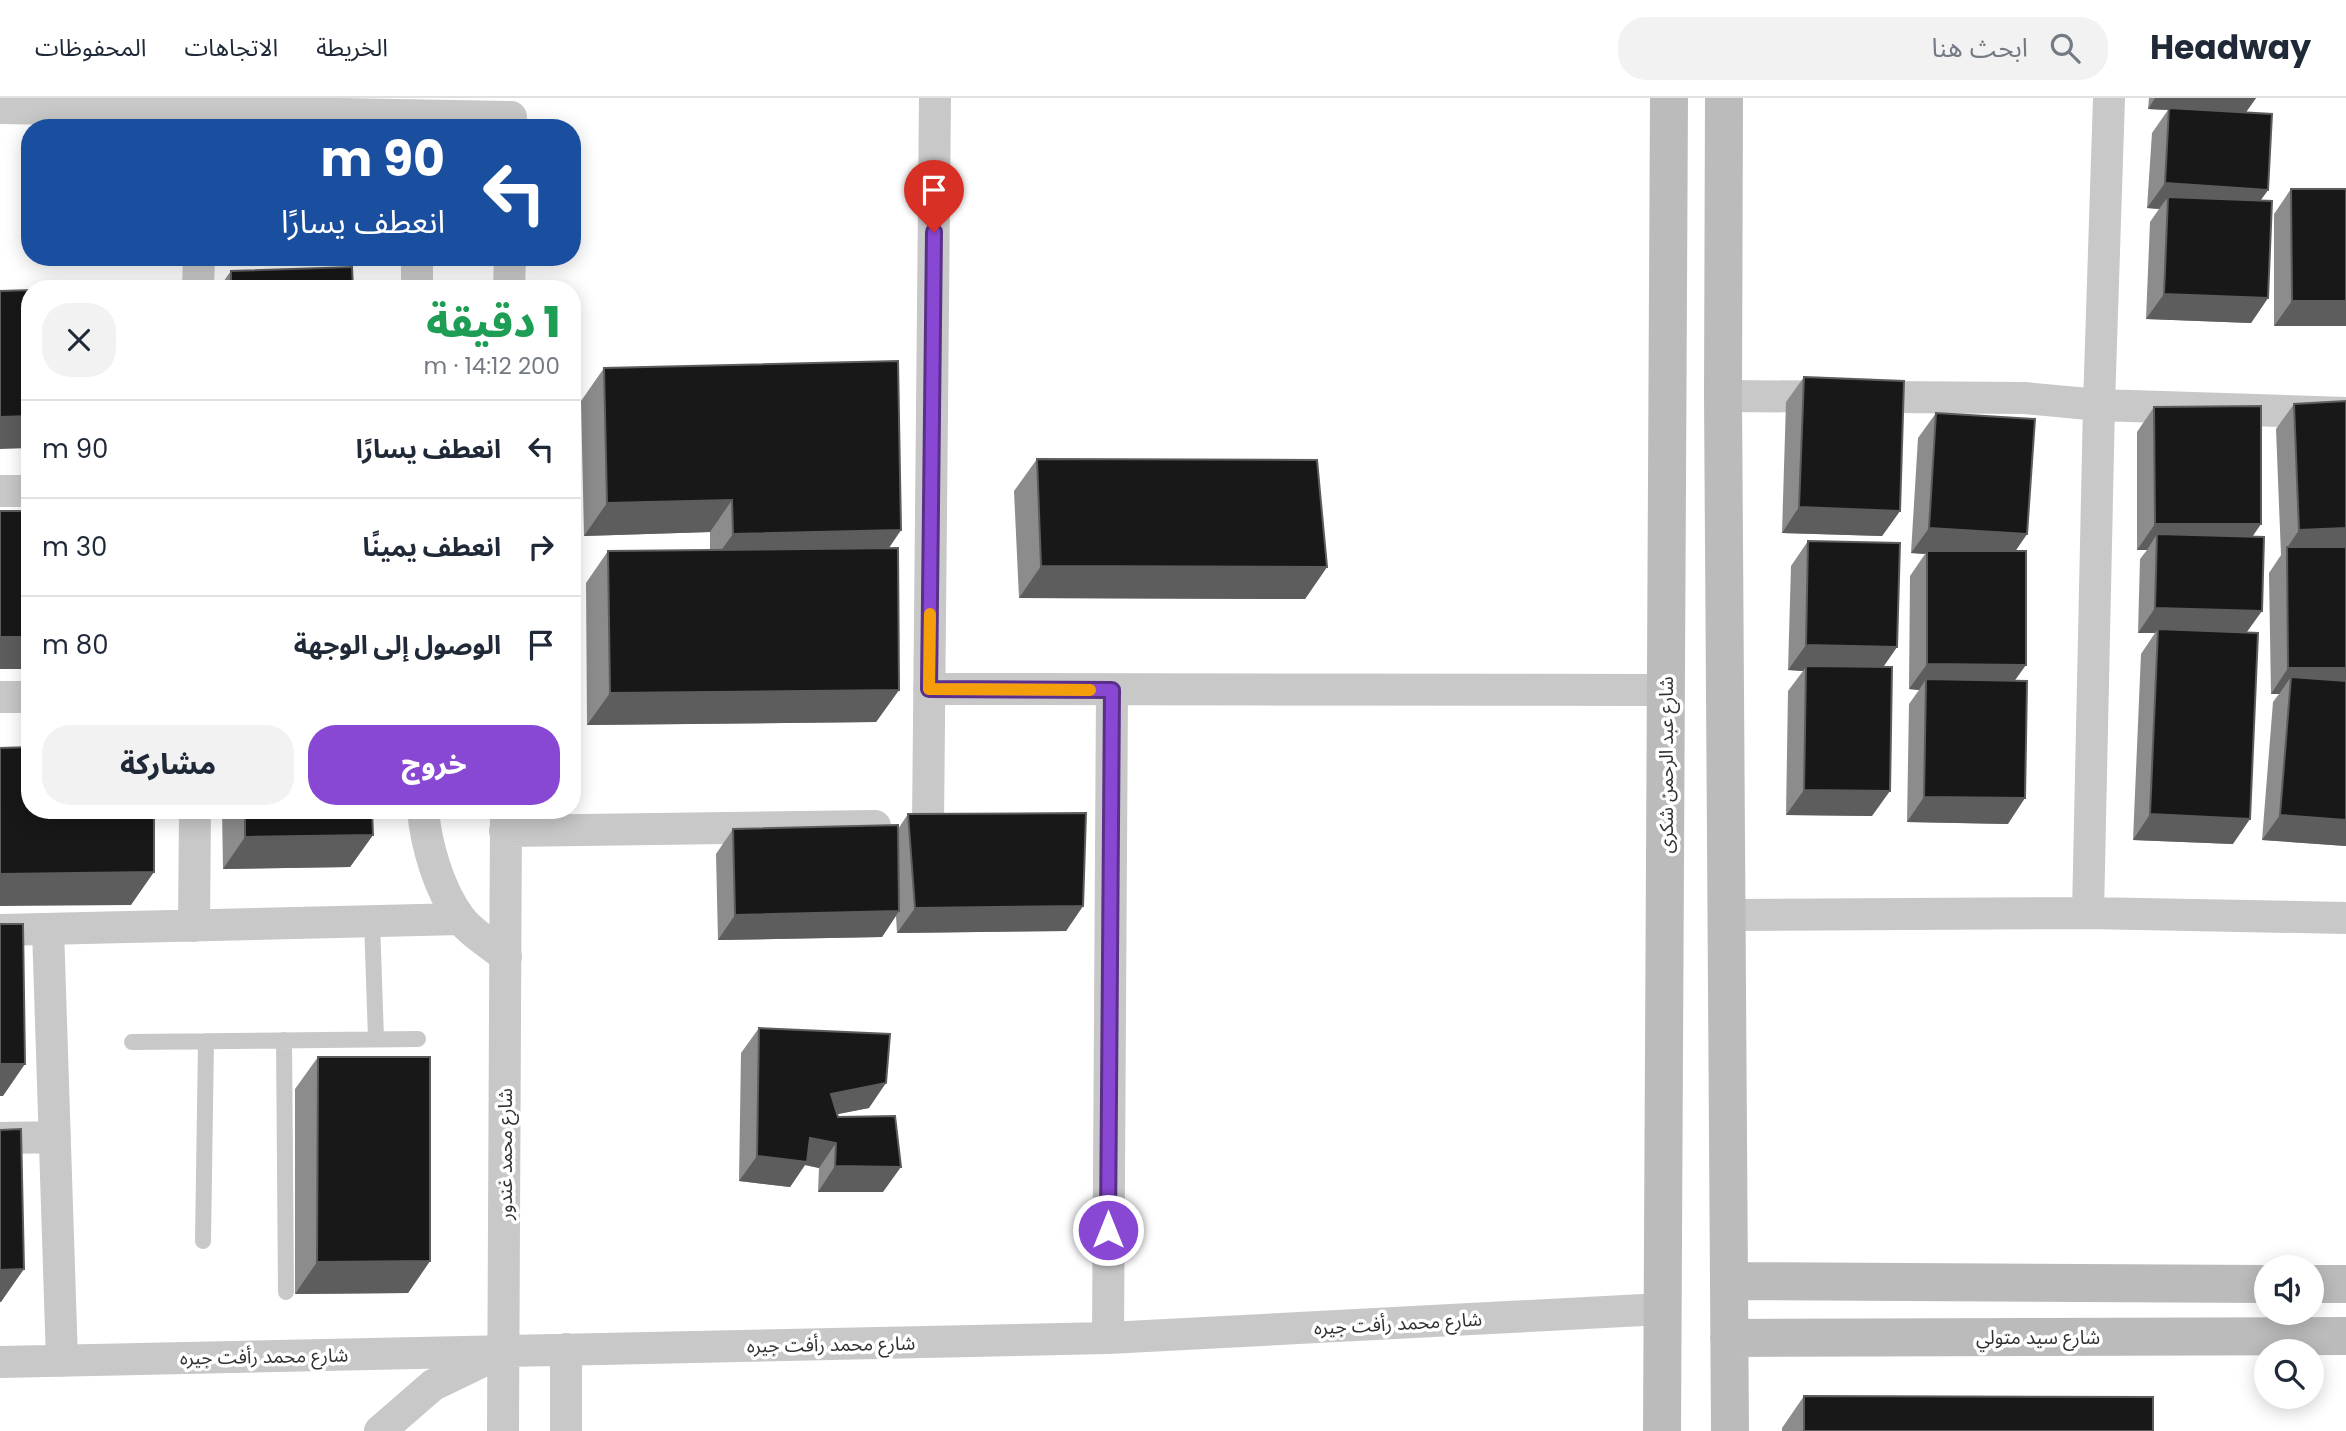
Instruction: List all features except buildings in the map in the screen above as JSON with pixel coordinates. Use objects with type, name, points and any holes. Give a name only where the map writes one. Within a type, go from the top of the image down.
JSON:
[{"type":"street","points":[[505,821],[942,825],[929,689],[935,98]]},
{"type":"street","name":"شارع عبد الرحمن شكرى","points":[[1662,1431],[1669,98]]},
{"type":"street","points":[[1724,98],[1723,396],[1730,1431]]},
{"type":"street","points":[[2088,913],[2109,98]]},
{"type":"street","points":[[0,108],[47,103],[191,119]]},
{"type":"street","points":[[236,119],[511,114]]},
{"type":"street","points":[[1723,396],[2024,398],[2099,405],[2346,413]]},
{"type":"street","points":[[0,491],[21,491]]},
{"type":"street","points":[[929,689],[1667,690]]},
{"type":"street","points":[[1108,1338],[1098,825],[1112,690]]},
{"type":"street","points":[[0,698],[21,697]]},
{"type":"street","points":[[194,926],[195,819]]},
{"type":"street","points":[[424,819],[438,877],[461,919],[506,957]]},
{"type":"street","name":"شارع محمد غندور","points":[[503,1431],[505,821]]},
{"type":"street","points":[[1726,915],[2088,913],[2346,918]]},
{"type":"street","points":[[0,930],[461,919]]},
{"type":"street","points":[[48,929],[62,1361]]},
{"type":"street","points":[[0,1138],[55,1137]]},
{"type":"street","points":[[1729,1281],[2254,1284]]},
{"type":"street","points":[[2324,1284],[2346,1284]]},
{"type":"street","name":"شارع محمد رأفت جيره","points":[[0,1362],[1108,1338],[1662,1309]]},
{"type":"street","name":"شارع سيد متولي","points":[[1730,1338],[2346,1336]]},
{"type":"street","points":[[566,1349],[566,1431]]},
{"type":"street","points":[[380,1431],[433,1385],[504,1351]]},
{"type":"lane","points":[[372,921],[376,1039]]},
{"type":"lane","points":[[132,1042],[418,1039]]},
{"type":"lane","points":[[284,1040],[286,1292]]},
{"type":"lane","points":[[203,1241],[206,1041]]},
{"type":"slow traffic","points":[[930,614],[929,689],[1090,690]]},
{"type":"route","points":[[934,232],[929,689],[1112,690],[1108,1230]]}]
